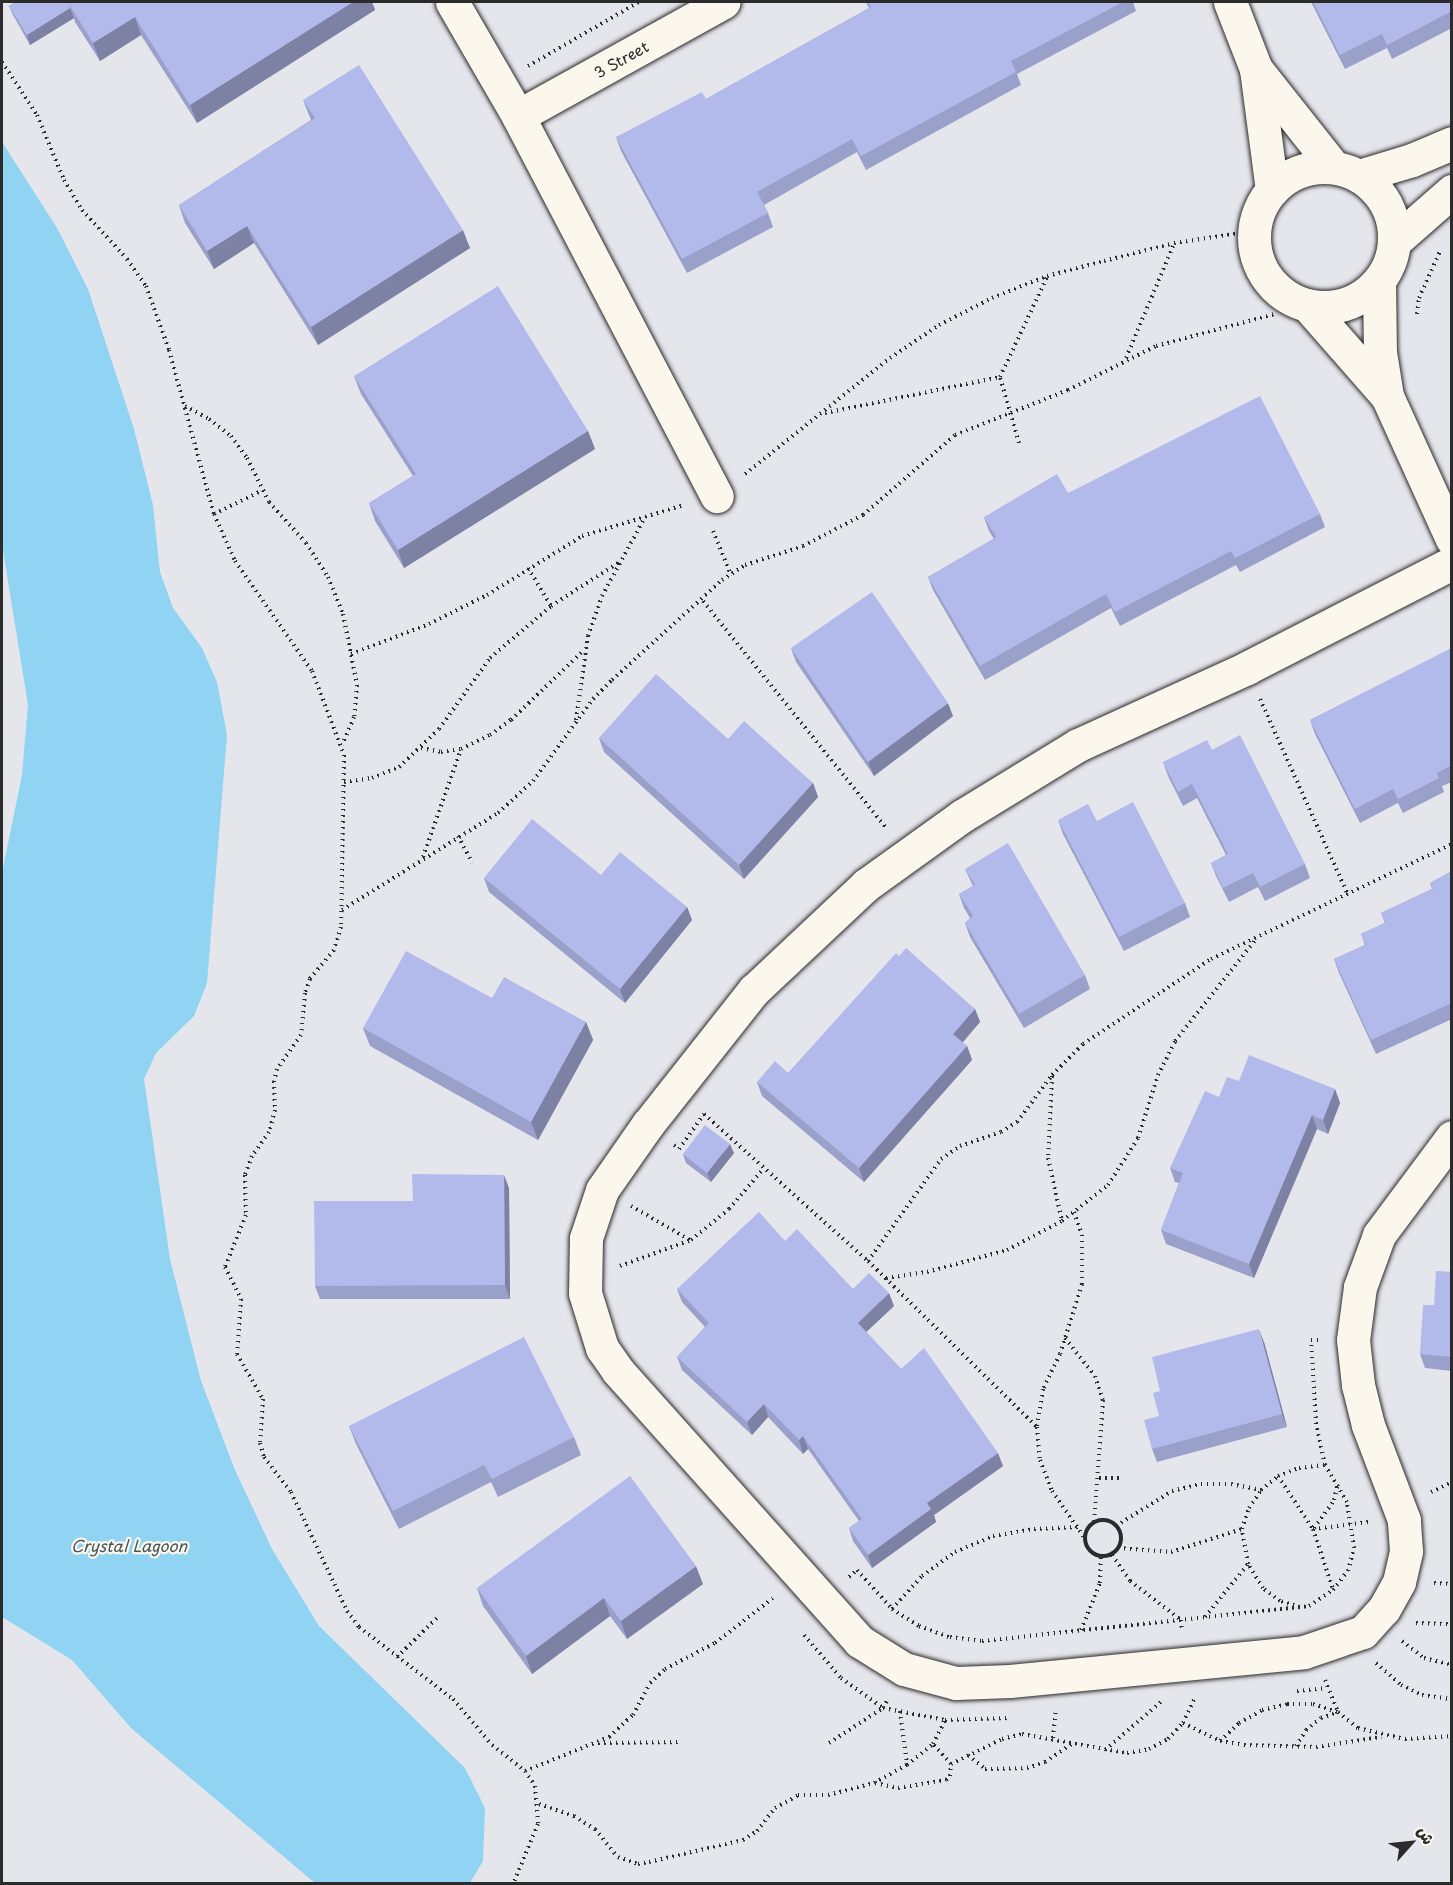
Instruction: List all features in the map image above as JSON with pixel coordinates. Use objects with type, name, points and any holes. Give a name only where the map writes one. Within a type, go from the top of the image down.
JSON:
[{"type":"street","points":[[452,2],[518,116],[709,498]]},
{"type":"street","name":"3 Street","points":[[518,116],[724,2]]},
{"type":"street","points":[[1230,2],[1256,69],[1272,190]]},
{"type":"street","points":[[1256,69],[1346,171],[1379,192],[1392,215],[1395,241],[1379,283],[1380,352],[1387,396],[1452,539]]},
{"type":"street","points":[[1379,283],[1358,299],[1334,307],[1308,306],[1285,296],[1267,278],[1257,256],[1254,231],[1259,209],[1272,190],[1289,176],[1310,167],[1346,171],[1412,160],[1452,143]]},
{"type":"street","points":[[1395,241],[1452,191]]},
{"type":"street","points":[[1308,306],[1387,396]]},
{"type":"street","points":[[1452,563],[1247,668],[1078,745],[906,854],[827,918],[754,990],[648,1124],[602,1190],[586,1238],[584,1264],[591,1321],[618,1371],[859,1641],[904,1670],[956,1683],[1010,1681],[1287,1654],[1319,1647],[1363,1632],[1384,1609],[1399,1582],[1406,1551],[1404,1520],[1368,1425],[1358,1385],[1353,1340],[1360,1287],[1379,1235],[1452,1137]]},
{"type":"path","points":[[499,83],[639,2]]},
{"type":"path","points":[[2,62],[37,115],[64,180],[82,210],[128,259],[146,286],[185,406],[214,514],[235,561],[312,671],[341,746],[344,782],[342,910],[334,950],[310,980],[305,993],[301,1035],[277,1069],[274,1081],[276,1110],[267,1138],[247,1168],[246,1215],[225,1268],[241,1299],[239,1365],[263,1399],[260,1443],[264,1457],[291,1492],[346,1611],[359,1627],[453,1699],[492,1745],[525,1771],[536,1786],[539,1804],[533,1842],[513,1884]]},
{"type":"path","points":[[351,654],[429,624],[582,536],[709,498],[825,413],[890,358],[939,325],[1047,276],[1174,243],[1254,231]]},
{"type":"path","points":[[1416,317],[1429,272],[1447,239]]},
{"type":"path","points":[[1126,358],[1174,243]]},
{"type":"path","points":[[1018,443],[1000,377],[1047,276]]},
{"type":"path","points":[[342,910],[423,857],[498,813],[533,781],[576,720],[612,680],[730,575],[745,565],[834,532],[890,494],[940,445],[1010,411],[1068,390],[1126,358],[1156,346],[1308,306]]},
{"type":"path","points":[[825,413],[1000,377]]},
{"type":"path","points":[[185,406],[209,418],[231,436],[247,458],[261,491],[306,543],[328,577],[343,614],[357,685],[354,717],[341,746]]},
{"type":"path","points":[[214,514],[261,491]]},
{"type":"path","points":[[709,498],[730,575]]},
{"type":"path","points":[[576,720],[585,649],[602,596],[646,516]]},
{"type":"path","points":[[344,782],[372,778],[399,767],[439,729],[490,658],[551,606],[621,561]]},
{"type":"path","points":[[528,568],[551,606]]},
{"type":"path","points":[[703,601],[906,854]]},
{"type":"path","points":[[421,748],[441,752],[461,749],[511,720],[585,649]]},
{"type":"path","points":[[1247,668],[1348,895]]},
{"type":"path","points":[[423,857],[461,749]]},
{"type":"path","points":[[458,836],[472,862]]},
{"type":"path","points":[[868,1262],[941,1160],[960,1146],[1001,1132],[1017,1122],[1052,1075],[1083,1044],[1119,1018],[1211,959],[1452,844]]},
{"type":"path","points":[[885,1278],[927,1272],[1007,1250],[1062,1221],[1108,1185],[1125,1163],[1158,1075],[1175,1041],[1256,938]]},
{"type":"path","points":[[1052,1075],[1048,1158],[1062,1221]]},
{"type":"path","points":[[648,1124],[679,1149],[704,1114],[868,1262],[1037,1427]]},
{"type":"path","points":[[584,1264],[622,1266],[691,1240],[729,1209],[764,1168]]},
{"type":"path","points":[[602,1190],[691,1240]]},
{"type":"path","points":[[1074,1212],[1082,1235],[1083,1268],[1065,1338],[1043,1389],[1037,1427],[1040,1460],[1052,1491],[1078,1527],[1086,1546],[1101,1557],[1112,1555],[1121,1541],[1116,1526],[1110,1521],[1094,1522]]},
{"type":"path","points":[[1065,1338],[1095,1376],[1103,1400],[1094,1522],[1084,1537]]},
{"type":"path","points":[[824,1600],[857,1570],[892,1609],[919,1626],[950,1637],[982,1641],[1301,1608],[1322,1600],[1348,1571],[1354,1548],[1351,1523],[1338,1482],[1325,1465],[1316,1424],[1311,1340],[1353,1340]]},
{"type":"path","points":[[1301,1608],[1280,1601],[1263,1588],[1248,1564],[1242,1529],[1249,1508],[1261,1490],[1278,1476],[1299,1468],[1325,1465]]},
{"type":"path","points":[[1278,1476],[1313,1529],[1333,1590]]},
{"type":"path","points":[[1099,1478],[1121,1478]]},
{"type":"path","points":[[1313,1529],[1334,1500],[1338,1482]]},
{"type":"path","points":[[1116,1526],[1146,1505],[1192,1486],[1231,1484],[1261,1490]]},
{"type":"path","points":[[1313,1529],[1351,1523],[1404,1520]]},
{"type":"path","points":[[892,1609],[922,1576],[955,1552],[993,1536],[1034,1529],[1078,1527]]},
{"type":"path","points":[[1118,1548],[1171,1552],[1242,1529]]},
{"type":"path","points":[[1112,1555],[1130,1581],[1181,1620]]},
{"type":"path","points":[[1081,1630],[1097,1591],[1101,1557]]},
{"type":"path","points":[[1203,1618],[1248,1564]]},
{"type":"path","points":[[525,1771],[594,1743],[623,1727],[650,1683],[665,1669],[715,1643],[774,1597]]},
{"type":"path","points":[[398,1657],[438,1617]]},
{"type":"path","points":[[1411,1622],[1452,1624]]},
{"type":"path","points":[[1363,1632],[1375,1662],[1401,1685],[1422,1695],[1452,1699]]},
{"type":"path","points":[[1400,1639],[1424,1658],[1452,1665]]},
{"type":"path","points":[[1319,1647],[1326,1688],[1338,1712]]},
{"type":"path","points":[[829,1743],[883,1708],[904,1670]]},
{"type":"path","points":[[951,1764],[1022,1734],[1127,1753],[1149,1749],[1168,1739],[1183,1723],[1194,1699]]},
{"type":"path","points":[[1105,1750],[1162,1701]]},
{"type":"path","points":[[1220,1741],[1239,1723],[1262,1710],[1305,1704],[1338,1712],[1359,1728],[1384,1736],[1420,1741],[1452,1736]]},
{"type":"path","points":[[900,1711],[907,1765]]},
{"type":"path","points":[[1296,1746],[1306,1730],[1321,1718],[1338,1712]]},
{"type":"path","points":[[539,1804],[574,1816],[595,1829],[618,1857],[639,1864],[743,1840],[757,1832],[775,1808],[798,1795],[828,1795],[874,1783],[907,1765],[933,1744],[945,1720]]},
{"type":"path","points":[[1183,1723],[1220,1741],[1296,1746],[1384,1736]]},
{"type":"path","points":[[594,1743],[682,1742]]},
{"type":"path","points":[[968,1755],[985,1769],[1028,1768],[1045,1762],[1073,1743]]},
{"type":"path","points":[[874,1783],[898,1788],[946,1780],[950,1776],[951,1764],[933,1744]]},
{"type":"water","name":"Crystal Lagoon","points":[[2,142],[57,228],[88,289],[134,429],[153,505],[160,572],[173,608],[202,648],[217,682],[227,735],[207,983],[194,1016],[156,1053],[144,1079],[170,1259],[201,1381],[235,1470],[272,1549],[319,1626],[465,1768],[485,1808],[483,1861],[470,1883],[315,1883],[131,1728],[72,1660],[2,1617],[2,873],[22,775],[28,705],[2,544]]},
{"type":"building","points":[[16,2],[73,2],[69,4],[70,8],[27,35],[9,6]]},
{"type":"building","points":[[73,2],[353,2],[190,105],[135,17],[93,43],[69,4]]},
{"type":"building","points":[[868,2],[1123,2],[1011,61],[1016,72],[861,156],[852,139],[757,192],[768,213],[682,259],[616,137],[702,92],[706,99],[871,7]]},
{"type":"building","points":[[1313,2],[1452,2],[1452,11],[1387,45],[1382,34],[1340,55]]},
{"type":"building","points":[[359,65],[463,230],[311,327],[247,226],[207,251],[179,205],[315,118],[303,100]]},
{"type":"building","points":[[498,286],[588,431],[398,550],[369,503],[416,474],[354,376]]},
{"type":"building","points":[[1260,396],[1320,514],[1235,558],[1231,551],[1115,612],[1106,594],[980,666],[928,577],[996,537],[984,517],[1057,474],[1068,493]]},
{"type":"building","points":[[872,592],[948,703],[868,762],[791,648]]},
{"type":"building","points":[[1452,648],[1452,765],[1437,773],[1439,778],[1398,799],[1393,789],[1355,809],[1310,720]]},
{"type":"building","points":[[656,674],[728,739],[744,721],[813,783],[739,865],[599,738]]},
{"type":"building","points":[[1240,735],[1305,864],[1260,887],[1253,873],[1223,888],[1211,863],[1228,854],[1192,784],[1178,792],[1163,762],[1207,740],[1212,750]]},
{"type":"building","points":[[1133,802],[1185,903],[1119,937],[1058,820],[1088,804],[1097,821]]},
{"type":"building","points":[[532,819],[601,875],[620,852],[687,907],[620,989],[484,878]]},
{"type":"building","points":[[1008,843],[1085,975],[1019,1014],[965,923],[973,916],[959,894],[975,885],[965,869]]},
{"type":"building","points":[[1452,871],[1452,1003],[1371,1040],[1334,959],[1366,945],[1361,934],[1386,922],[1381,913],[1433,889],[1430,883]]},
{"type":"building","points":[[906,948],[975,1009],[953,1034],[967,1046],[859,1168],[757,1082],[775,1061],[788,1073],[896,953],[899,956]]},
{"type":"building","points":[[406,951],[492,998],[504,977],[586,1022],[531,1122],[363,1028]]},
{"type":"building","points":[[1249,1055],[1335,1089],[1323,1120],[1312,1115],[1249,1264],[1161,1230],[1183,1173],[1170,1168],[1205,1091],[1219,1097],[1227,1077],[1239,1081]]},
{"type":"building","points":[[705,1125],[730,1144],[707,1173],[683,1154]]},
{"type":"building","points":[[412,1174],[504,1175],[505,1285],[315,1286],[314,1201],[413,1201]]},
{"type":"building","points":[[759,1212],[785,1241],[797,1229],[853,1289],[869,1273],[889,1293],[858,1323],[901,1369],[924,1348],[998,1453],[927,1503],[931,1509],[868,1555],[849,1528],[862,1519],[803,1436],[799,1440],[764,1404],[747,1422],[677,1357],[709,1323],[677,1289]]},
{"type":"building","points":[[1436,1271],[1452,1272],[1452,1357],[1420,1354],[1423,1305],[1434,1305]]},
{"type":"building","points":[[1259,1329],[1282,1414],[1152,1449],[1144,1420],[1159,1416],[1153,1393],[1160,1391],[1152,1357]]},
{"type":"building","points":[[524,1337],[574,1437],[492,1479],[484,1465],[393,1511],[349,1426]]},
{"type":"building","points":[[630,1476],[696,1566],[621,1621],[604,1598],[526,1656],[477,1588]]}]
